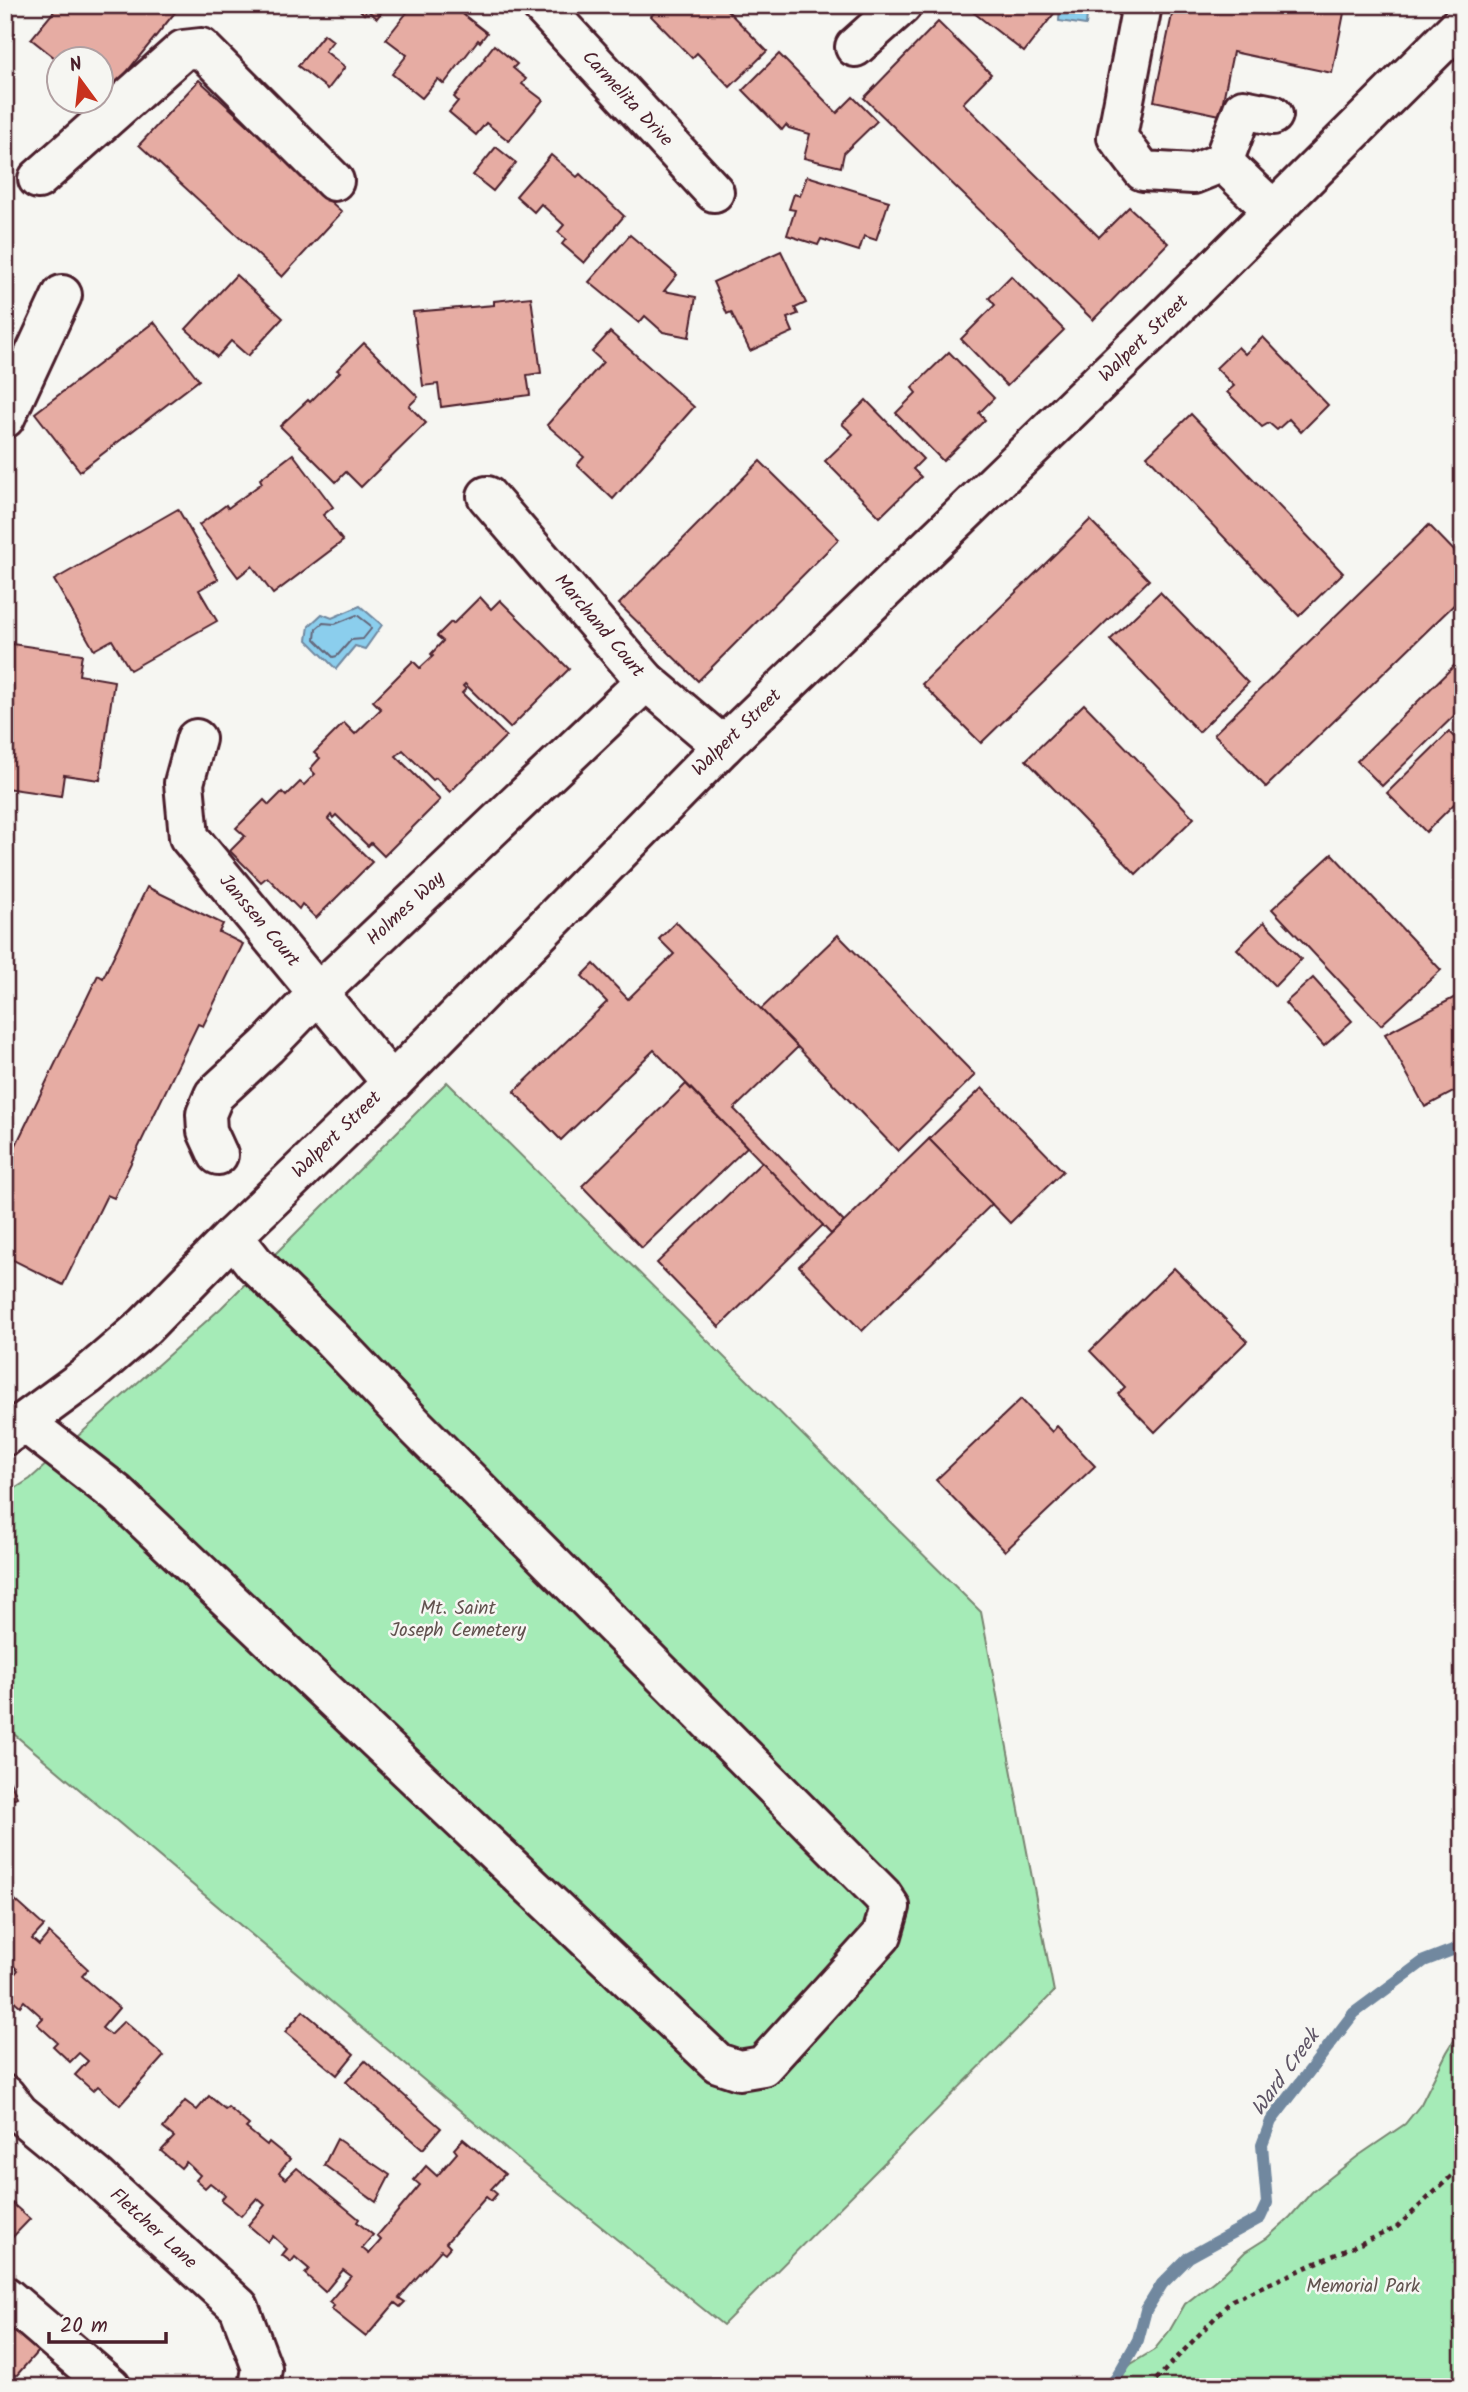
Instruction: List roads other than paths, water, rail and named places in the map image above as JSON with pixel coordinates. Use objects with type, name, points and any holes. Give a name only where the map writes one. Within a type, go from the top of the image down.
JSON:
[{"type":"street","name":"Carmelita Drive","points":[[541,5],[714,192]]},
{"type":"street","points":[[855,47],[902,5]]},
{"type":"street","points":[[1142,5],[1117,137],[1143,171],[1193,174],[1223,162],[1243,109],[1273,115]]},
{"type":"street","name":"Walpert Street","points":[[15,1429],[87,1376],[145,1326],[233,1236],[392,1083],[723,746],[1274,211],[1463,22]]},
{"type":"street","points":[[38,179],[183,50],[201,48],[334,181]]},
{"type":"street","points":[[1223,162],[1274,211]]},
{"type":"street","points":[[5,418],[62,295]]},
{"type":"street","name":"Marchand Court","points":[[487,496],[646,681],[723,746]]},
{"type":"street","name":"Holmes Way","points":[[218,1155],[206,1131],[206,1114],[214,1095],[646,681]]},
{"type":"street","name":"Janssen Court","points":[[196,739],[184,783],[189,837],[392,1083]]},
{"type":"street","points":[[15,1429],[117,1494],[719,2063],[739,2070],[763,2066],[883,1935],[890,1907],[254,1263],[233,1236]]},
{"type":"street","name":"Fletcher Lane","points":[[5,2095],[19,2113],[97,2178],[239,2307],[262,2368],[259,2387]]},
{"type":"street","points":[[5,2296],[111,2387]]},
{"type":"water","points":[[1060,5],[1088,5],[1086,25],[1059,21]]},
{"type":"water","points":[[360,606],[382,625],[365,649],[355,646],[336,669],[307,640],[309,626],[322,614],[332,618]]},
{"type":"waterway","name":"Ward Creek","points":[[1109,2387],[1138,2340],[1146,2310],[1162,2284],[1189,2257],[1260,2218],[1267,2203],[1262,2145],[1271,2121],[1354,2013],[1424,1961],[1463,1946]]},
{"type":"park label","name":"Mt. Saint Joseph Cemetery","points":[[458,1620]]},
{"type":"park label","name":"Memorial Park","points":[[1363,2287]]}]
